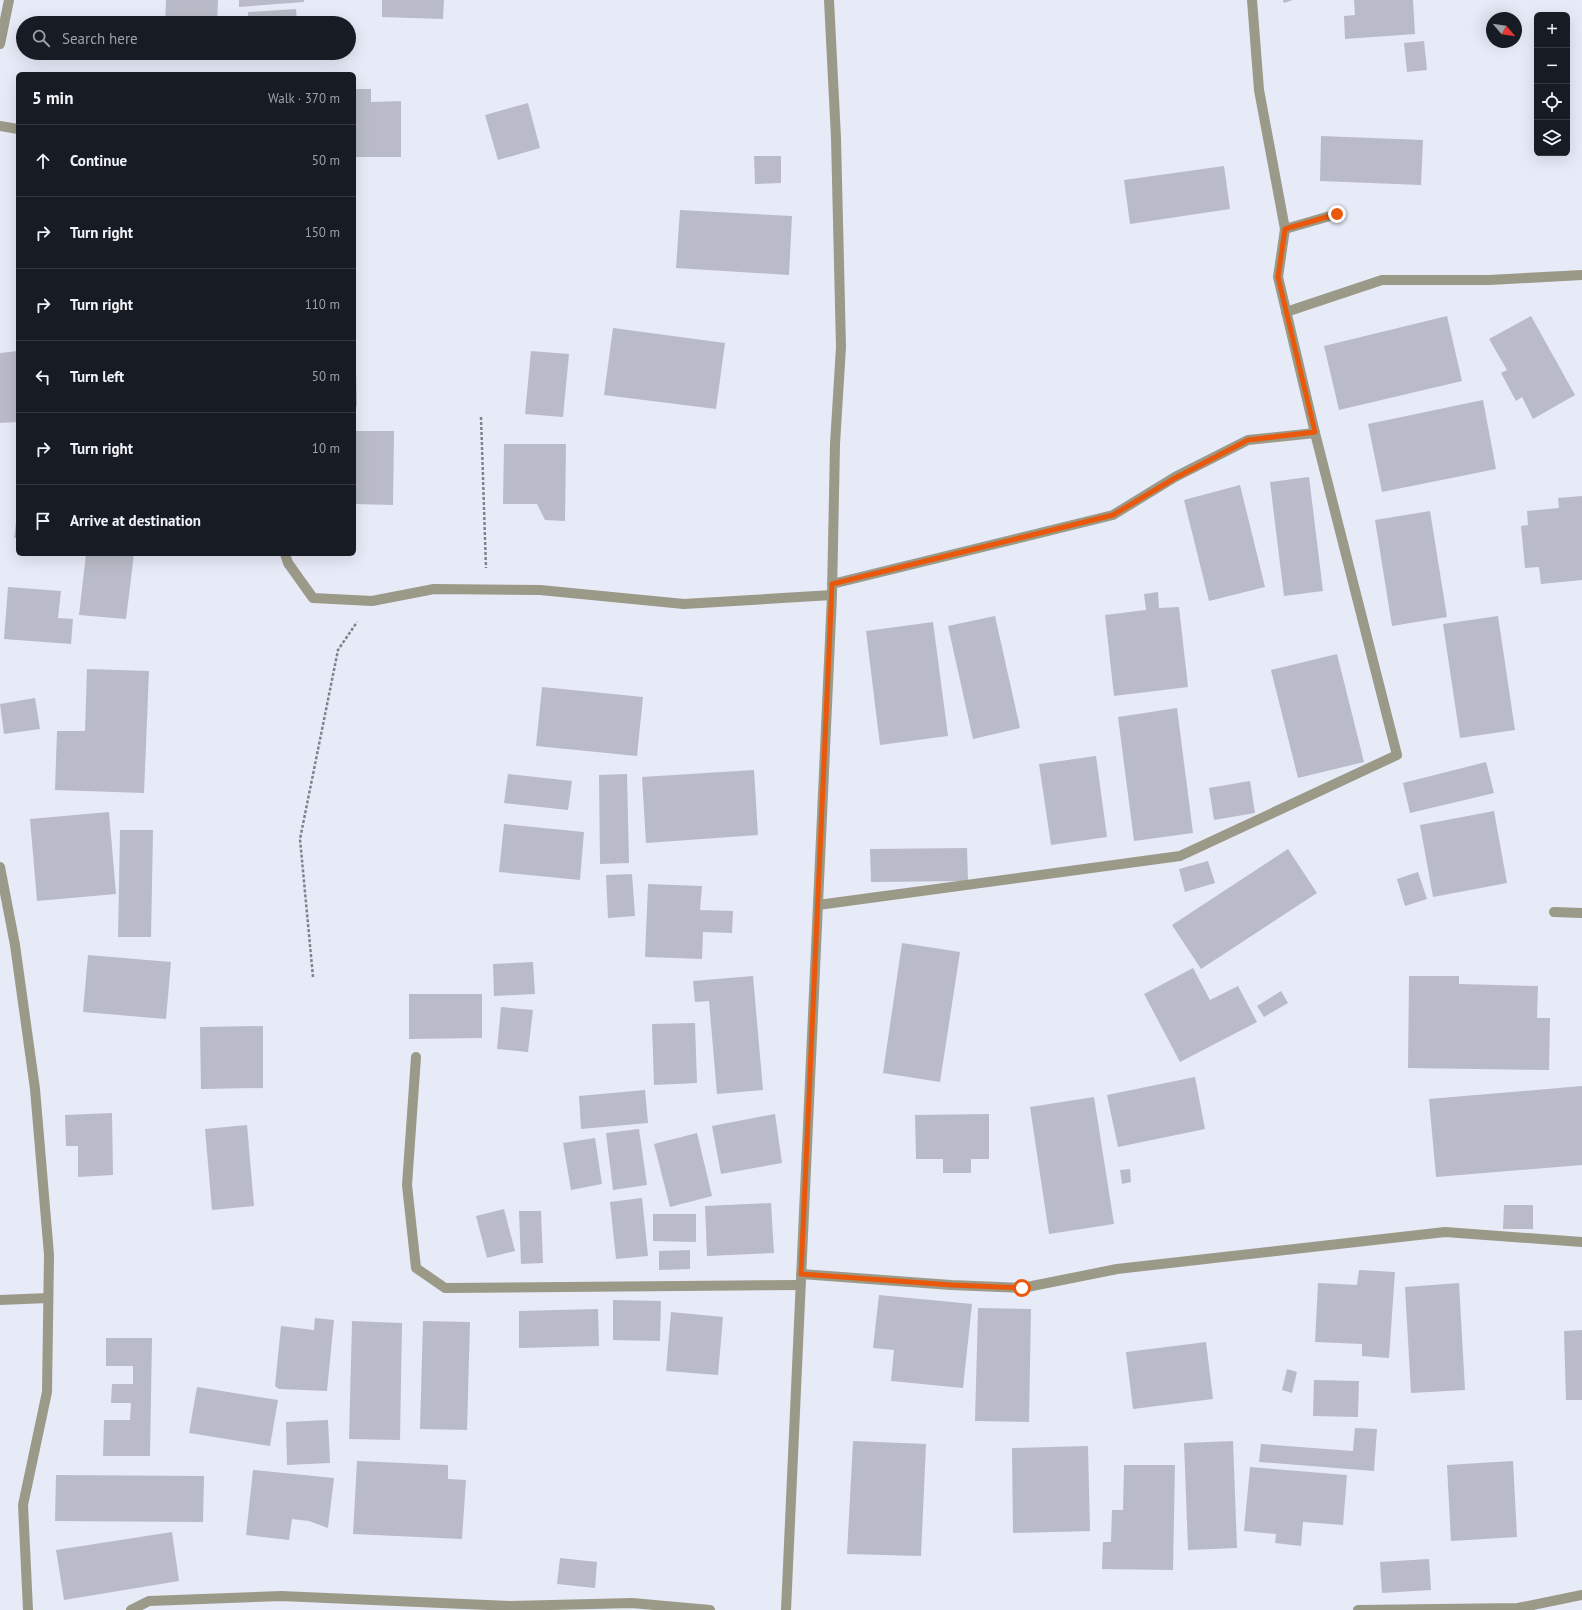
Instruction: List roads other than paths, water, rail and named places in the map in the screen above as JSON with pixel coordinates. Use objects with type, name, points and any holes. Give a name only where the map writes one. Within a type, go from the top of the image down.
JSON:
[{"type":"street","points":[[0,44],[9,0]]},
{"type":"street","points":[[786,1610],[832,595],[835,444],[841,347],[836,138],[830,0]]},
{"type":"street","points":[[818,905],[1180,856],[1397,755],[1315,432],[1278,277],[1285,229],[1259,90],[1252,0]]},
{"type":"street","points":[[0,126],[16,130]]},
{"type":"street","points":[[1285,229],[1337,214]]},
{"type":"street","points":[[1286,312],[1382,280],[1489,280],[1582,275]]},
{"type":"street","points":[[832,584],[1113,515],[1175,478],[1248,440],[1315,432]]},
{"type":"street","points":[[286,556],[288,563],[313,598],[372,601],[434,589],[540,590],[684,604],[832,595]]},
{"type":"street","points":[[0,867],[15,945],[35,1088],[49,1255],[47,1392],[23,1505],[28,1610]]},
{"type":"street","points":[[1554,912],[1582,913]]},
{"type":"street","points":[[416,1057],[407,1185],[416,1268],[445,1288],[800,1285]]},
{"type":"street","points":[[801,1274],[952,1285],[1022,1288],[1117,1269],[1445,1232],[1582,1242]]},
{"type":"street","points":[[0,1300],[48,1298]]},
{"type":"street","points":[[131,1610],[149,1601],[281,1596],[511,1606],[632,1603],[710,1610]]},
{"type":"street","points":[[1358,1610],[1518,1608],[1582,1596]]}]
